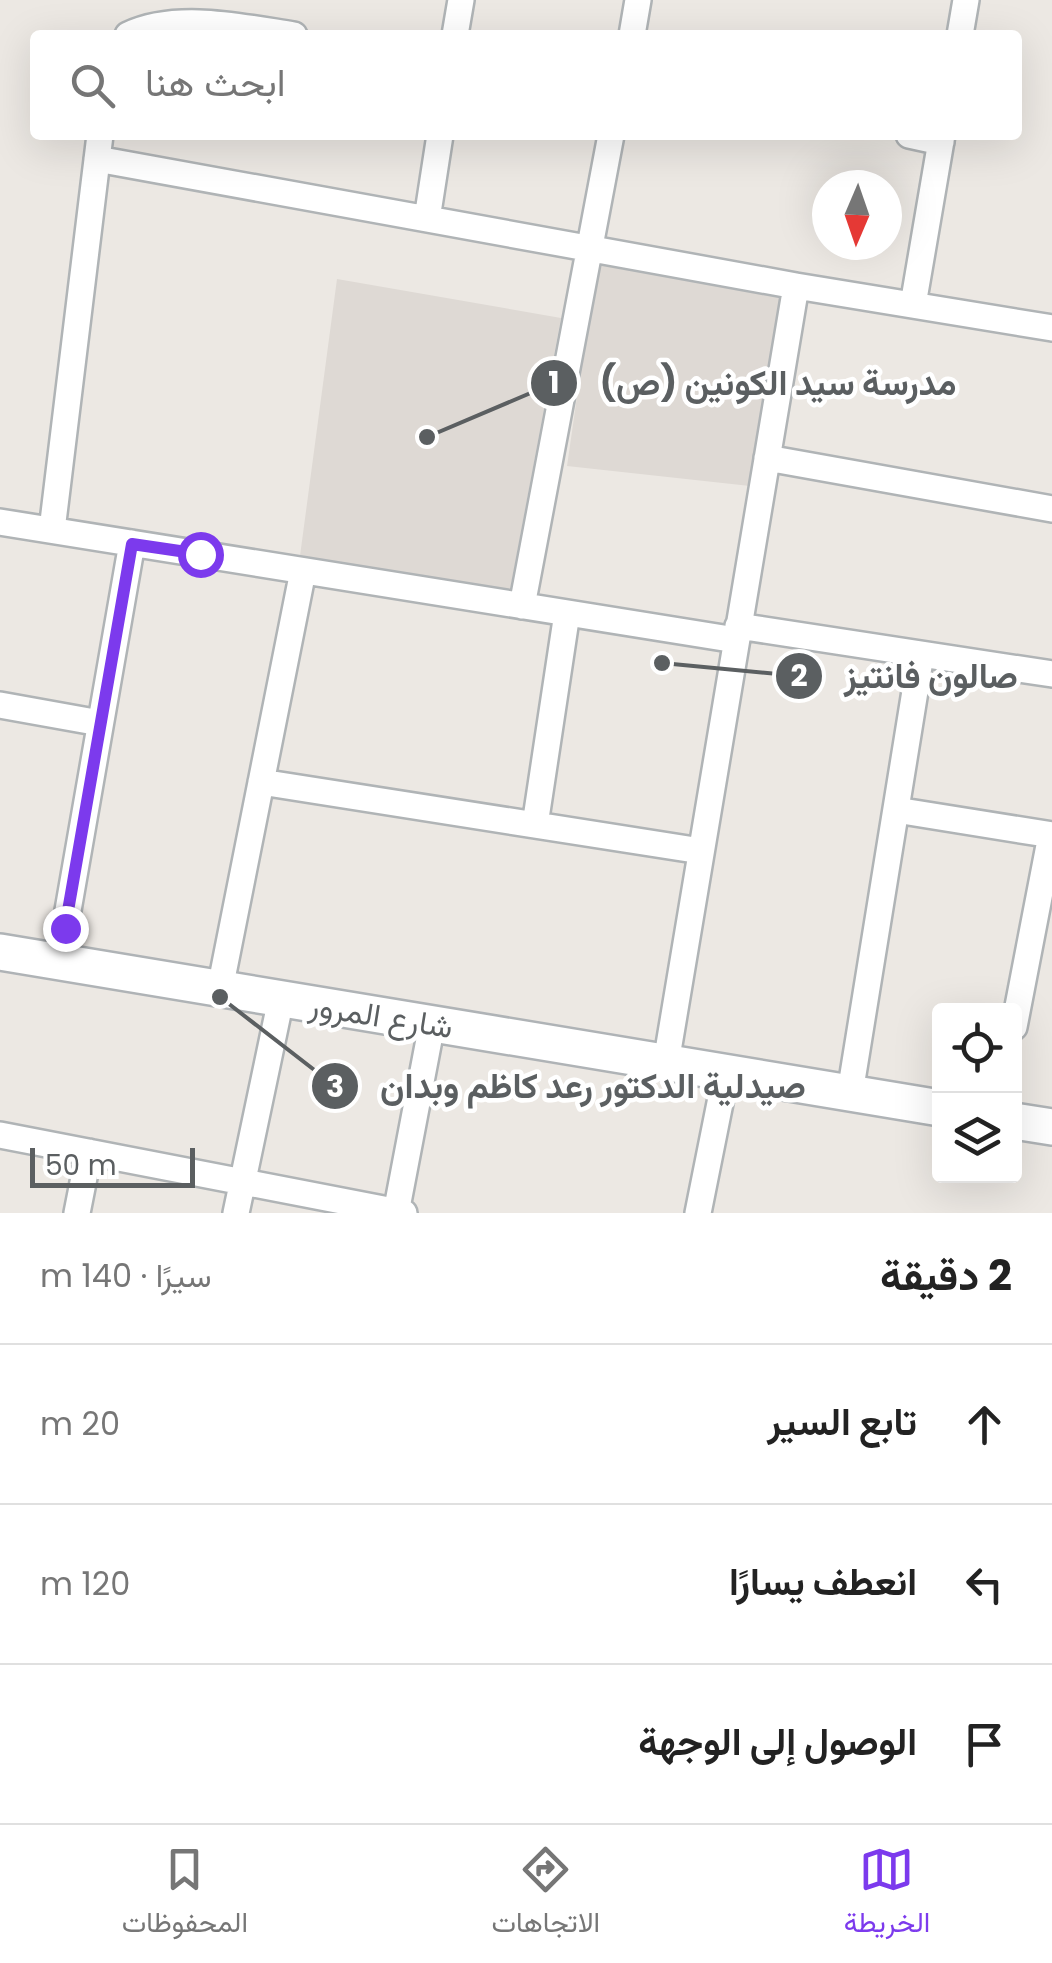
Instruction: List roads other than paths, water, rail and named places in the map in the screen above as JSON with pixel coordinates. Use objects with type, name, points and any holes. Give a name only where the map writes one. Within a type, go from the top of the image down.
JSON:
[{"type":"street","points":[[456,30],[461,0]]},
{"type":"street","points":[[633,30],[638,0]]},
{"type":"street","points":[[961,30],[966,0]]},
{"type":"street","points":[[138,30],[149,25],[234,25],[264,30]]},
{"type":"street","points":[[427,219],[439,140]]},
{"type":"street","points":[[522,606],[611,140]]},
{"type":"street","points":[[913,305],[942,140]]},
{"type":"street","points":[[52,530],[98,147],[427,219],[1052,328]]},
{"type":"street","points":[[666,1063],[796,286]]},
{"type":"street","points":[[767,458],[1052,510]]},
{"type":"street","points":[[0,522],[567,613],[921,654],[1052,674]]},
{"type":"street","points":[[59,962],[132,544]]},
{"type":"street","points":[[220,989],[303,571]]},
{"type":"street","points":[[535,825],[567,613]]},
{"type":"street","points":[[850,1094],[921,654]]},
{"type":"street","points":[[0,705],[100,723]]},
{"type":"street","points":[[261,782],[701,851]]},
{"type":"street","points":[[896,810],[1051,835],[1019,1003]]},
{"type":"street","name":"شارع المرور","points":[[0,952],[932,1107]]},
{"type":"street","points":[[236,1213],[282,999]]},
{"type":"street","points":[[0,1135],[399,1212],[432,1024]]},
{"type":"street","points":[[698,1213],[726,1073]]},
{"type":"street","points":[[1022,1122],[1052,1127]]},
{"type":"street","points":[[77,1213],[90,1152]]},
{"type":"place","name":"مدرسة سيد الكونين (ص)","points":[[427,437]]},
{"type":"place","name":"صالون فانتيز","points":[[662,663]]},
{"type":"place","name":"صيدلية الدكتور رعد كاظم وبدان","points":[[220,997]]}]
